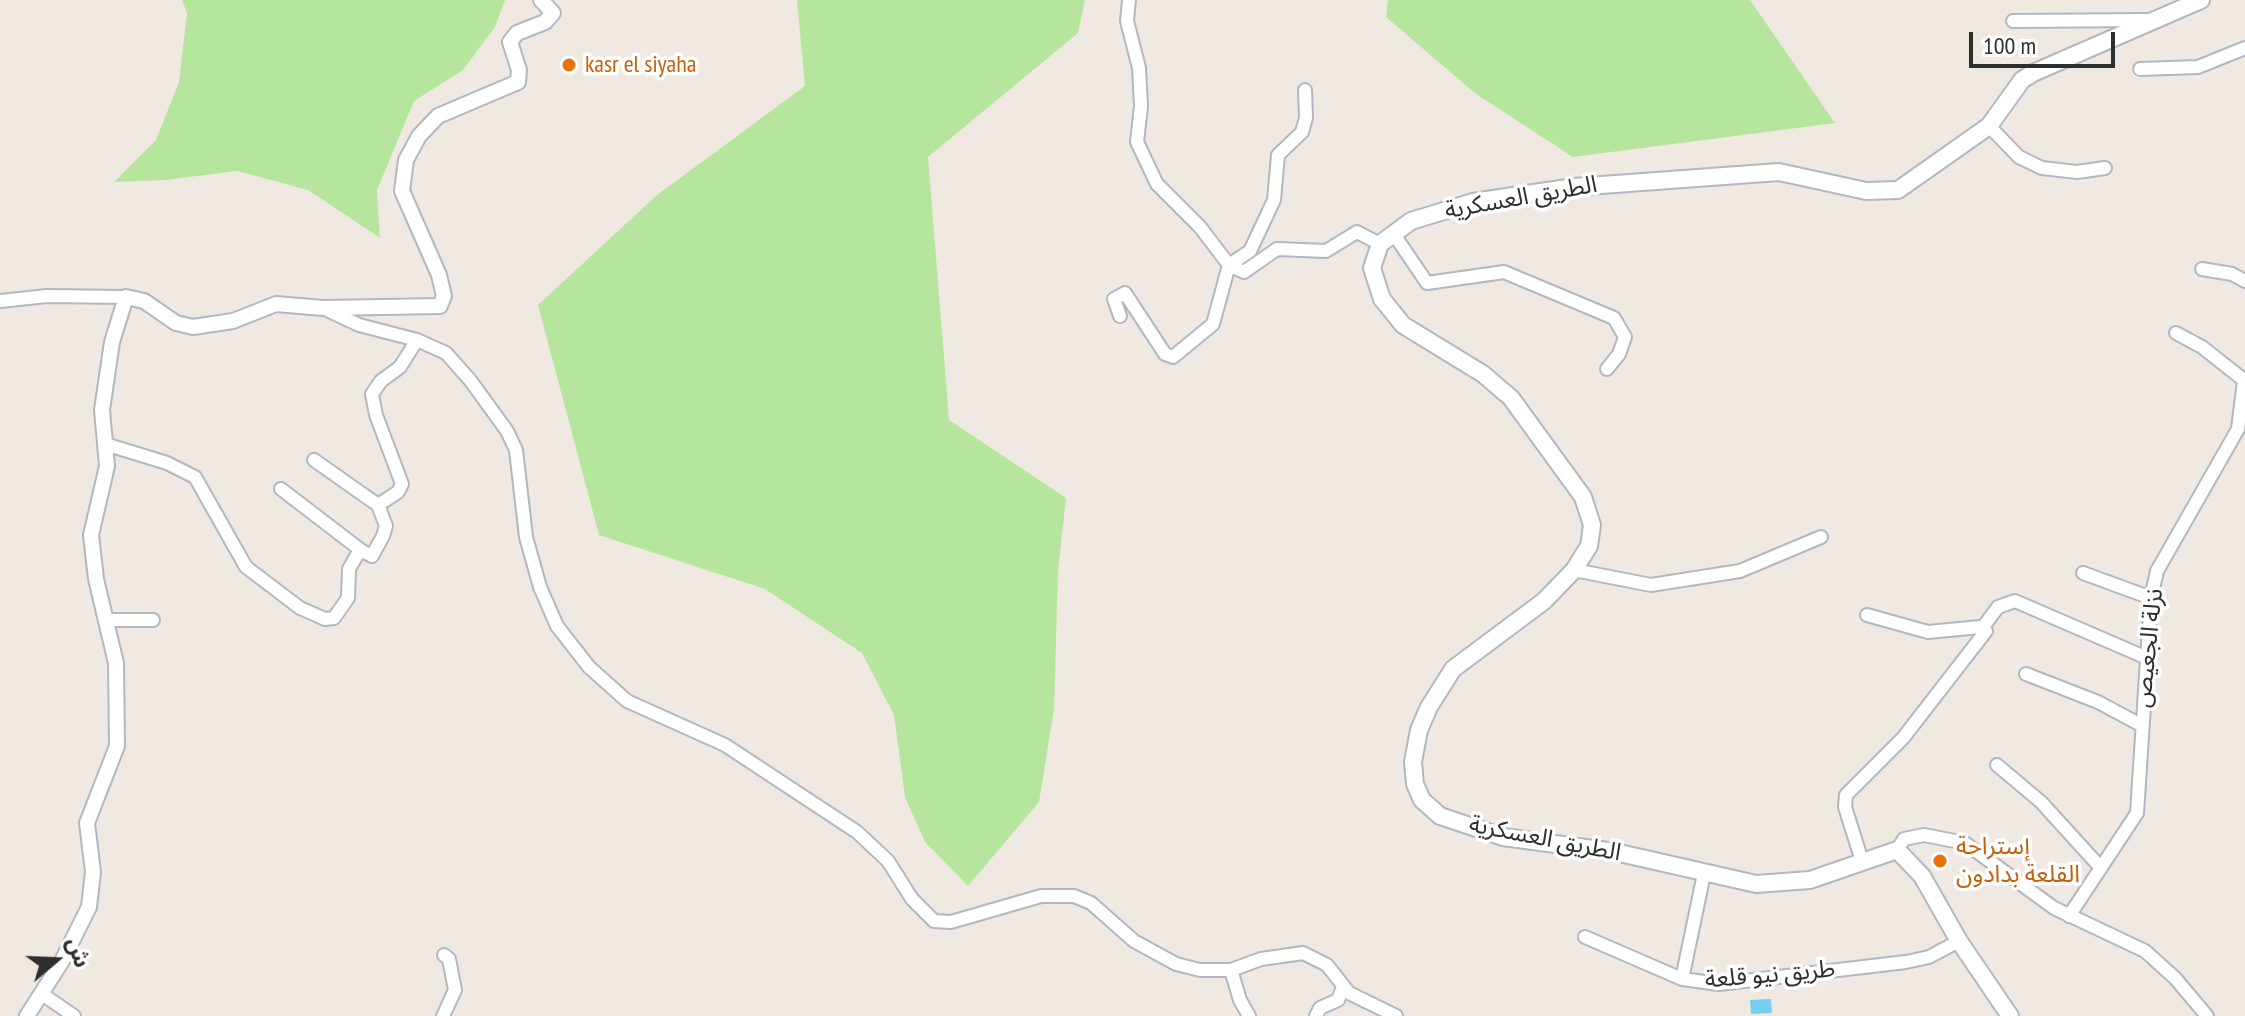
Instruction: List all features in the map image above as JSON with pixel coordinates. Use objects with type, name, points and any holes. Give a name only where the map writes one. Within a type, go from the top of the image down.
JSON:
[{"type":"main road","name":"الطريق العسكرية","points":[[1897,850],[1810,880],[1756,884],[1615,852],[1525,841],[1479,830],[1440,816],[1418,793],[1412,770],[1419,730],[1453,669],[1544,601],[1574,570],[1591,537],[1590,514],[1583,497],[1505,391],[1475,368],[1415,335],[1388,309],[1377,289],[1372,268],[1380,244],[1423,216],[1473,202],[1666,178],[1779,172],[1866,191],[1898,190],[1989,126],[2022,80],[2033,73],[2201,0]]},
{"type":"main road","points":[[1897,850],[1922,876],[1959,941],[2010,1016]]},
{"type":"street","points":[[0,301],[47,296],[126,297],[144,301],[176,323],[193,327],[233,321],[276,304],[323,308],[425,309],[443,304],[439,275],[402,191],[406,160],[419,136],[438,116],[518,82],[520,76],[510,42],[517,33],[545,22],[553,13],[541,0]]},
{"type":"street","points":[[1129,0],[1127,21],[1139,68],[1141,106],[1137,142],[1162,190],[1200,227],[1229,265],[1244,272],[1277,249],[1288,246],[1326,251],[1360,232],[1380,244]]},
{"type":"street","points":[[2013,21],[2159,19]]},
{"type":"street","points":[[2140,69],[2198,67],[2245,48]]},
{"type":"street","points":[[1120,316],[1114,299],[1125,293],[1165,354],[1173,357],[1190,347],[1213,324],[1229,265],[1250,251],[1274,200],[1278,155],[1302,132],[1306,118],[1305,90]]},
{"type":"street","points":[[1989,126],[2019,157],[2042,168],[2077,172],[2105,168]]},
{"type":"street","points":[[1393,233],[1427,283],[1504,272],[1614,318],[1625,337],[1619,354],[1607,369]]},
{"type":"street","points":[[2202,269],[2232,274],[2245,281]]},
{"type":"street","points":[[27,1016],[78,932],[93,889],[87,823],[114,760],[119,728],[116,663],[96,579],[91,535],[107,466],[102,410],[112,342],[126,297]]},
{"type":"street","points":[[323,308],[377,331],[417,340],[446,353],[507,431],[519,466],[526,537],[549,610],[568,642],[589,667],[627,701],[725,745],[857,832],[888,861],[918,907],[940,924],[1031,898],[1064,894],[1091,903],[1134,941],[1176,964],[1231,970],[1261,959],[1303,953],[1327,965],[1343,987],[1355,997],[1396,1016]]},
{"type":"street","points":[[2176,333],[2202,347],[2244,381]]},
{"type":"street","points":[[378,505],[398,492],[402,484],[376,415],[372,394],[381,381],[400,367],[417,340]]},
{"type":"street","name":"نزلة الجعيص","points":[[2069,916],[2137,813],[2151,598],[2161,562],[2238,429],[2244,381]]},
{"type":"street","points":[[105,444],[167,463],[195,477],[246,567],[300,608],[325,619],[334,618],[348,598],[349,569],[362,551]]},
{"type":"street","points":[[281,489],[372,556],[386,526],[378,505],[314,460]]},
{"type":"street","points":[[1574,570],[1651,585],[1740,571],[1821,537]]},
{"type":"street","points":[[2083,573],[2151,598]]},
{"type":"street","points":[[1867,615],[1928,632],[1983,627],[1998,607],[2015,601],[2147,658]]},
{"type":"street","points":[[107,620],[153,620]]},
{"type":"street","points":[[1862,861],[1845,807],[1846,795],[1903,738],[1946,678],[1985,635],[1983,627]]},
{"type":"street","points":[[2026,674],[2098,702],[2141,725]]},
{"type":"street","points":[[1997,765],[2041,802],[2101,868]]},
{"type":"street","points":[[1897,850],[1904,839],[1924,835],[1965,843],[2069,916],[2118,935],[2145,951],[2163,965],[2207,1016]]},
{"type":"street","points":[[1682,979],[1704,874]]},
{"type":"street","name":"طريق نيو قلعة","points":[[1585,937],[1682,979],[1719,984],[1906,962],[1929,957],[1959,941]]},
{"type":"street","points":[[443,1016],[455,990],[449,959],[444,955]]},
{"type":"street","points":[[1231,970],[1240,1000],[1249,1016]]},
{"type":"street","points":[[1316,1016],[1320,1008],[1338,1000],[1343,987]]},
{"type":"street","points":[[42,994],[74,1016]]},
{"type":"green space","points":[[182,0],[505,0],[495,27],[463,70],[414,101],[377,190],[380,238],[308,190],[237,171],[165,180],[114,182],[156,140],[179,82],[187,13]]},
{"type":"green space","points":[[797,0],[1085,0],[1078,33],[928,157],[949,420],[1066,498],[1058,572],[1054,709],[1039,802],[968,886],[925,842],[905,797],[894,715],[862,653],[765,589],[599,535],[538,305],[657,195],[805,86]]},
{"type":"green space","points":[[1388,0],[1750,0],[1835,123],[1573,157],[1476,94],[1386,17]]},
{"type":"water","points":[[1771,999],[1772,1013],[1751,1014],[1750,1000]]},
{"type":"place","name":"kasr el siyaha","points":[[569,65]]},
{"type":"place","name":"إستراحة القلعة بدادون","points":[[1940,861]]}]
